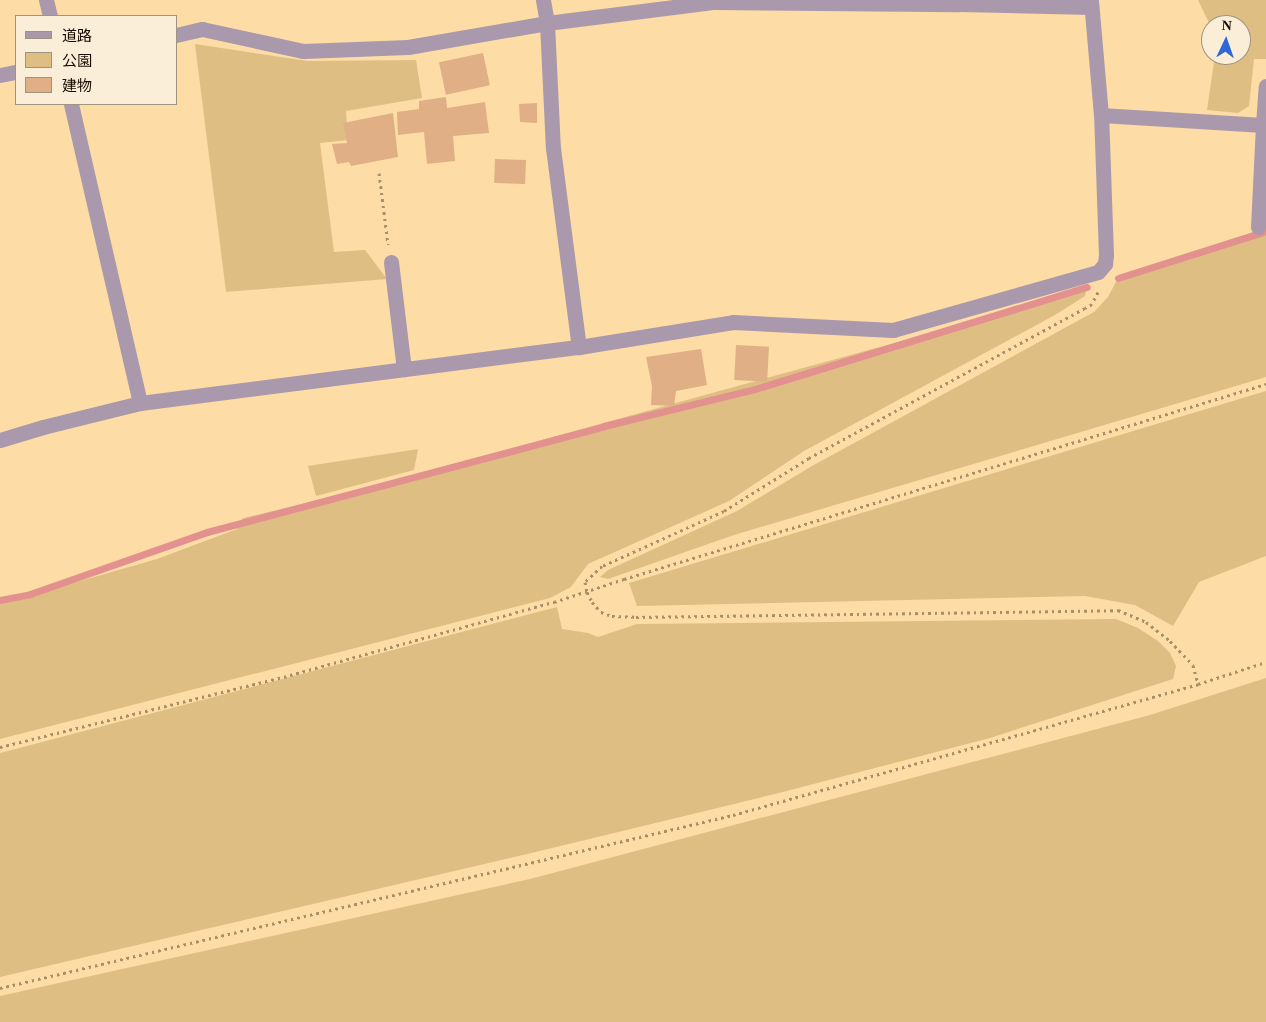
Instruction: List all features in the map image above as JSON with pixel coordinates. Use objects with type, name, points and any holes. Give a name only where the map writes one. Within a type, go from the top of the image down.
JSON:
[{"type":"street","points":[[46,0],[50,15]]},
{"type":"street","points":[[543,0],[547,23],[553,148],[579,347]]},
{"type":"street","points":[[0,440],[43,427],[140,403],[579,347],[733,322],[893,330],[1098,272],[1105,264],[1100,114],[1091,4],[713,2],[547,23],[408,47],[303,51],[202,29],[178,35]]},
{"type":"street","points":[[0,75],[15,72]]},
{"type":"street","points":[[1258,227],[1266,86]]},
{"type":"street","points":[[71,105],[140,403]]},
{"type":"street","points":[[1100,114],[1263,125]]},
{"type":"street","points":[[390,262],[404,369]]},
{"type":"path","points":[[379,173],[390,262]]},
{"type":"path","points":[[1098,272],[1100,286],[1097,297],[1092,304],[809,458],[724,512],[602,566],[585,582],[587,592],[592,602],[601,612],[612,616],[636,617],[1118,610],[1146,622],[1170,641],[1193,665],[1198,684]]},
{"type":"path","points":[[0,747],[290,675],[587,592],[624,579],[1266,384]]},
{"type":"path","points":[[0,988],[732,815],[1198,684],[1266,662]]},
{"type":"green space","points":[[1198,0],[1266,0],[1266,59],[1254,59],[1249,106],[1238,113],[1207,110],[1214,65],[1251,65],[1251,15],[1205,15]]},
{"type":"green space","points":[[195,44],[308,61],[416,60],[422,98],[346,111],[348,140],[320,143],[334,252],[365,250],[387,279],[226,292]]},
{"type":"green space","points":[[1266,231],[1266,377],[734,535],[608,579],[600,577],[608,570],[737,511],[812,466],[1094,312],[1108,297],[1118,278]]},
{"type":"green space","points":[[1087,287],[1085,296],[1055,315],[804,451],[729,501],[588,564],[571,587],[550,598],[0,739],[0,604],[157,559],[237,529],[243,518],[345,494],[971,322]]},
{"type":"green space","points":[[1266,391],[1266,556],[1199,582],[1173,626],[1135,605],[1085,596],[637,606],[629,583]]},
{"type":"green space","points":[[418,449],[414,470],[316,496],[308,466]]},
{"type":"green space","points":[[557,607],[562,629],[588,633],[598,637],[637,624],[1116,619],[1138,628],[1158,641],[1170,653],[1176,666],[1173,679],[990,738],[779,793],[519,856],[0,977],[0,753]]},
{"type":"green space","points":[[1266,678],[1266,1022],[0,1022],[0,996],[530,879],[1150,715]]},
{"type":"building","points":[[483,53],[490,85],[446,95],[439,62]]},
{"type":"building","points":[[446,97],[447,108],[485,102],[489,133],[453,136],[455,161],[427,164],[424,132],[398,135],[397,112],[419,109],[419,101]]},
{"type":"building","points":[[537,103],[537,123],[520,122],[519,104]]},
{"type":"building","points":[[393,113],[398,157],[351,166],[349,162],[337,164],[332,144],[347,143],[343,123]]},
{"type":"building","points":[[495,159],[526,160],[525,184],[494,183]]},
{"type":"building","points":[[736,345],[769,347],[767,382],[734,380]]},
{"type":"building","points":[[701,349],[707,385],[676,391],[674,406],[651,405],[652,386],[646,357]]},
{"type":"waterway","points":[[1118,278],[1266,231]]},
{"type":"waterway","points":[[0,600],[30,594],[207,532],[604,426],[755,389],[1087,287]]}]
